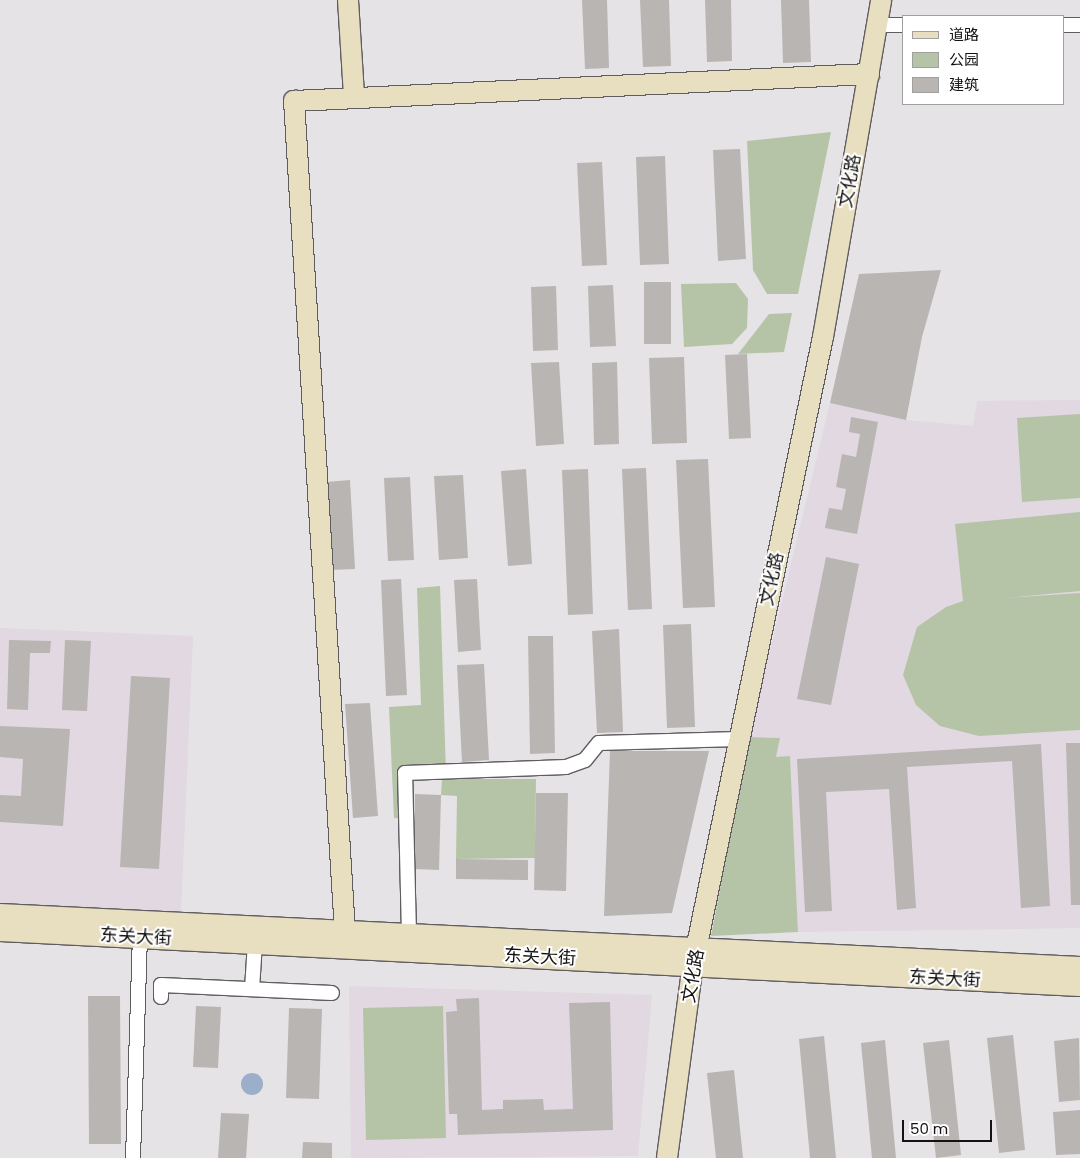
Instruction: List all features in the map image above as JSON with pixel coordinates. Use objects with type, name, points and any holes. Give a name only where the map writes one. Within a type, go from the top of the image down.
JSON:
[{"type":"street","points":[[348,0],[354,96]]},
{"type":"street","name":"文化路","points":[[667,1158],[695,956],[738,739],[823,338],[882,0]]},
{"type":"street","points":[[878,24],[902,25]]},
{"type":"street","points":[[1065,25],[1080,25]]},
{"type":"street","points":[[345,932],[294,101],[354,96],[869,74]]},
{"type":"street","points":[[409,934],[405,773],[566,768],[584,760],[599,743],[738,739]]},
{"type":"street","name":"东关大街","points":[[0,914],[409,934],[1080,986]]},
{"type":"street","name":"东关大街","points":[[0,931],[255,943],[1080,967]]},
{"type":"street","points":[[133,1158],[140,937]]},
{"type":"street","points":[[252,989],[255,943]]},
{"type":"street","points":[[161,997],[161,985],[332,993]]},
{"type":"shaded area","points":[[1080,400],[1080,928],[798,932],[790,757],[776,757],[780,738],[749,737],[830,403],[906,420],[973,426],[977,401]]},
{"type":"shaded area","points":[[0,628],[193,636],[181,912],[0,904]]},
{"type":"shaded area","points":[[349,986],[652,995],[638,1156],[351,1158]]},
{"type":"green space","points":[[831,132],[798,294],[767,294],[753,270],[747,141]]},
{"type":"green space","points":[[736,283],[748,299],[747,328],[732,344],[684,347],[681,284]]},
{"type":"green space","points":[[792,313],[784,352],[738,354],[769,314]]},
{"type":"green space","points":[[1080,414],[1080,498],[1022,502],[1017,418]]},
{"type":"green space","points":[[1080,512],[1080,591],[1004,598],[1080,593],[1080,730],[979,736],[940,726],[916,705],[903,675],[917,627],[946,607],[963,601],[955,524]]},
{"type":"green space","points":[[440,586],[446,773],[405,773],[405,819],[394,818],[389,707],[421,705],[417,588]]},
{"type":"green space","points":[[749,737],[780,738],[776,757],[790,756],[798,932],[711,936]]},
{"type":"green space","points":[[442,779],[536,779],[535,858],[456,859],[457,796],[441,795]]},
{"type":"green space","points":[[443,1006],[446,1138],[366,1140],[363,1008]]},
{"type":"water","points":[[252,1073],[260,1076],[263,1084],[260,1092],[252,1095],[244,1092],[241,1084],[244,1076]]},
{"type":"building","points":[[582,0],[607,0],[609,68],[585,69]]},
{"type":"building","points":[[640,0],[669,0],[671,66],[643,67]]},
{"type":"building","points":[[705,0],[731,0],[732,61],[707,62]]},
{"type":"building","points":[[781,0],[809,0],[811,62],[783,63]]},
{"type":"building","points":[[740,149],[746,259],[718,261],[713,150]]},
{"type":"building","points":[[665,156],[669,264],[640,265],[636,157]]},
{"type":"building","points":[[602,162],[607,265],[582,266],[577,163]]},
{"type":"building","points":[[941,270],[922,337],[906,420],[830,403],[859,274]]},
{"type":"building","points":[[644,282],[671,282],[671,344],[644,344]]},
{"type":"building","points":[[613,285],[616,346],[590,347],[588,286]]},
{"type":"building","points":[[556,286],[558,350],[533,351],[531,287]]},
{"type":"building","points":[[747,354],[751,438],[729,439],[725,355]]},
{"type":"building","points":[[684,357],[687,443],[652,444],[649,358]]},
{"type":"building","points":[[559,362],[564,444],[536,446],[531,363]]},
{"type":"building","points":[[617,362],[619,444],[594,445],[592,363]]},
{"type":"building","points":[[851,417],[878,422],[857,534],[825,528],[829,508],[842,510],[846,489],[836,487],[842,454],[856,457],[860,434],[849,432]]},
{"type":"building","points":[[708,459],[715,607],[683,608],[676,460]]},
{"type":"building","points":[[646,468],[652,609],[628,610],[622,469]]},
{"type":"building","points":[[526,469],[532,564],[508,566],[501,471]]},
{"type":"building","points":[[588,469],[593,614],[568,615],[562,470]]},
{"type":"building","points":[[463,475],[468,558],[439,560],[434,476]]},
{"type":"building","points":[[410,477],[414,560],[388,561],[384,478]]},
{"type":"building","points":[[350,480],[355,569],[330,570],[326,482]]},
{"type":"building","points":[[826,557],[859,564],[831,705],[797,699]]},
{"type":"building","points":[[401,579],[407,695],[386,696],[381,580]]},
{"type":"building","points":[[477,579],[481,650],[458,652],[454,580]]},
{"type":"building","points":[[691,624],[695,727],[667,728],[663,625]]},
{"type":"building","points":[[619,629],[623,732],[597,733],[592,631]]},
{"type":"building","points":[[528,636],[553,636],[555,753],[530,754]]},
{"type":"building","points":[[9,640],[51,641],[50,653],[30,653],[28,710],[7,709]]},
{"type":"building","points":[[65,640],[91,641],[87,711],[62,710]]},
{"type":"building","points":[[484,664],[489,760],[462,762],[457,665]]},
{"type":"building","points":[[131,676],[170,678],[159,869],[120,867]]},
{"type":"building","points":[[370,703],[378,816],[353,818],[345,704]]},
{"type":"building","points":[[0,726],[70,729],[63,826],[0,822],[0,795],[21,796],[23,759],[0,757]]},
{"type":"building","points":[[1066,743],[1080,743],[1080,905],[1071,905]]},
{"type":"building","points":[[1041,744],[1050,906],[1021,908],[1012,761],[907,767],[916,908],[897,910],[889,789],[826,792],[832,911],[805,912],[797,759]]},
{"type":"building","points":[[610,751],[709,751],[672,913],[604,916]]},
{"type":"building","points":[[536,793],[568,793],[566,891],[534,890]]},
{"type":"building","points":[[415,794],[441,795],[439,870],[413,869]]},
{"type":"building","points":[[456,859],[528,860],[528,880],[456,879]]},
{"type":"building","points":[[88,996],[120,996],[121,1144],[89,1144]]},
{"type":"building","points":[[479,998],[482,1110],[503,1109],[503,1100],[543,1099],[544,1110],[573,1109],[569,1003],[610,1002],[613,1130],[458,1135],[457,1114],[449,1114],[446,1012],[457,1011],[456,999]]},
{"type":"building","points":[[196,1006],[221,1007],[218,1068],[193,1067]]},
{"type":"building","points":[[289,1008],[322,1009],[319,1099],[286,1098]]},
{"type":"building","points":[[1013,1035],[1025,1150],[999,1153],[987,1038]]},
{"type":"building","points":[[824,1036],[836,1158],[810,1158],[799,1039]]},
{"type":"building","points":[[1079,1038],[1080,1100],[1059,1102],[1054,1041]]},
{"type":"building","points":[[885,1040],[896,1158],[872,1158],[861,1043]]},
{"type":"building","points":[[949,1040],[961,1155],[936,1158],[923,1043]]},
{"type":"building","points":[[734,1070],[743,1158],[716,1158],[707,1073]]},
{"type":"building","points":[[1080,1110],[1080,1154],[1056,1155],[1053,1112]]},
{"type":"building","points":[[221,1113],[249,1114],[246,1158],[218,1158]]},
{"type":"building","points":[[303,1142],[332,1143],[332,1158],[302,1158]]}]
